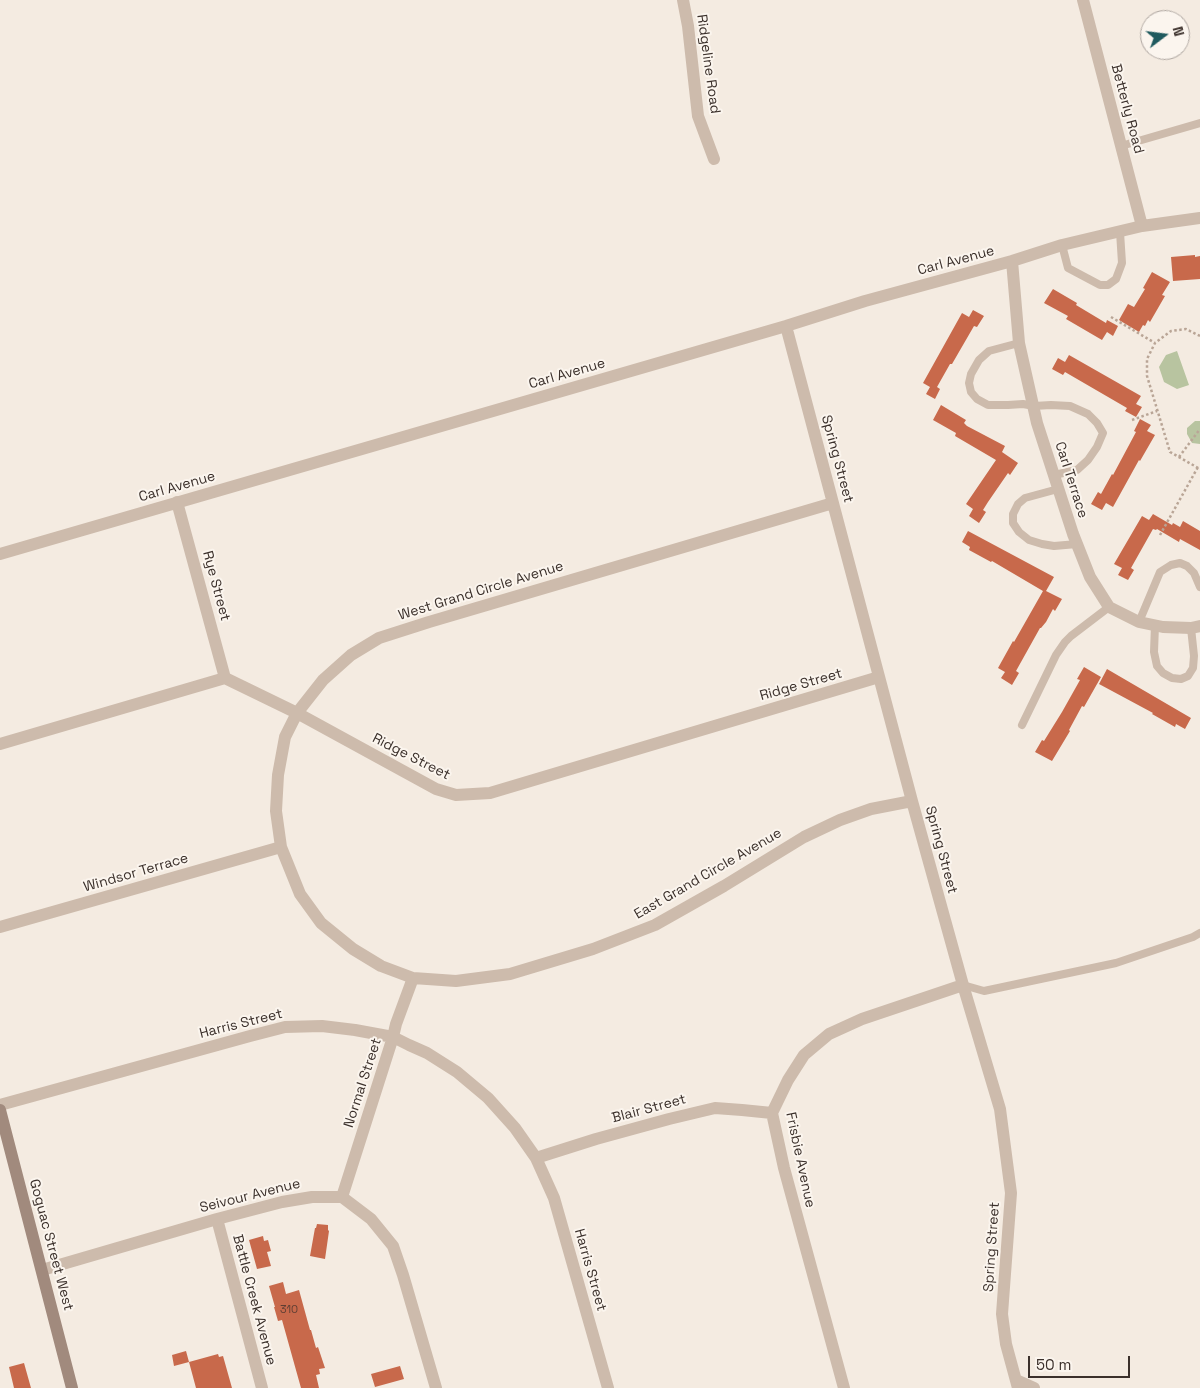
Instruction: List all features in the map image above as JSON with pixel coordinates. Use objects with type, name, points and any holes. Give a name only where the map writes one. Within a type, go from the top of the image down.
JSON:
[{"type":"street","name":"Ridgeline Road","points":[[683,0],[688,26],[698,116],[714,159]]},
{"type":"street","name":"Betterly Road","points":[[1083,0],[1142,226]]},
{"type":"street","name":"Carl Avenue","points":[[0,554],[1062,245],[1142,226],[1200,218]]},
{"type":"street","name":"Carl Terrace","points":[[1012,261],[1019,343],[1037,423],[1077,544],[1090,577],[1108,607]]},
{"type":"street","name":"Spring Street","points":[[786,326],[912,802],[1000,1110],[1011,1193],[1002,1314],[1006,1344],[1017,1384]]},
{"type":"street","name":"Rye Street","points":[[177,502],[225,678]]},
{"type":"street","name":"West Grand Circle Avenue","points":[[281,847],[276,811],[278,775],[285,737],[297,714],[323,680],[351,655],[379,638],[429,622],[832,503]]},
{"type":"street","points":[[1108,607],[1139,622],[1155,626],[1196,627]]},
{"type":"street","name":"Ridge Street","points":[[225,678],[297,714],[436,789],[456,795],[490,792],[879,677]]},
{"type":"street","points":[[0,744],[225,678]]},
{"type":"street","name":"East Grand Circle Avenue","points":[[281,847],[300,894],[321,923],[353,949],[381,966],[413,978],[456,981],[510,974],[592,949],[655,926],[804,837],[840,820],[871,809],[912,802]]},
{"type":"street","name":"Windsor Terrace","points":[[0,927],[281,847]]},
{"type":"street","name":"Normal Street","points":[[342,1197],[394,1037],[396,1024],[413,978]]},
{"type":"street","name":"Frisbie Avenue","points":[[844,1388],[784,1168],[772,1114],[788,1080],[804,1055],[829,1034],[862,1019],[963,985]]},
{"type":"street","name":"Harris Street","points":[[0,1105],[285,1027],[322,1026],[394,1037],[450,1067],[488,1098],[515,1128],[536,1158],[554,1198],[608,1388]]},
{"type":"street","name":"Blair Street","points":[[536,1158],[605,1136],[715,1108],[772,1114]]},
{"type":"street","name":"Goguac Street West","points":[[0,1110],[72,1388]]},
{"type":"street","name":"Seivour Avenue","points":[[42,1270],[282,1202],[312,1197],[342,1197]]},
{"type":"street","points":[[342,1197],[371,1219],[392,1246],[408,1292],[436,1388]]},
{"type":"street","name":"Battle Creek Avenue","points":[[217,1219],[262,1388]]},
{"type":"street","points":[[1017,1384],[1034,1388]]},
{"type":"lane","points":[[1121,146],[1200,123]]},
{"type":"lane","points":[[1062,245],[1068,268],[1100,285],[1108,286],[1116,279],[1122,263],[1120,232]]},
{"type":"lane","points":[[1019,343],[989,351],[978,360],[969,383],[971,392],[977,399],[988,404],[1023,404],[1034,406],[1051,404],[1070,406],[1088,414],[1103,433],[1097,447],[1088,460],[1077,470],[1054,475]]},
{"type":"lane","points":[[1058,489],[1025,498],[1018,504],[1013,514],[1013,522],[1019,532],[1029,540],[1054,546],[1077,544]]},
{"type":"lane","points":[[1139,622],[1160,572],[1171,565],[1180,563],[1187,566],[1194,573],[1200,587]]},
{"type":"lane","points":[[1022,725],[1056,655],[1065,642],[1108,607]]},
{"type":"lane","points":[[1155,626],[1154,652],[1157,666],[1163,673],[1172,678],[1181,679],[1188,676],[1193,668],[1196,627]]},
{"type":"lane","points":[[963,985],[984,991],[1116,963],[1200,933]]},
{"type":"path","points":[[1111,317],[1155,343]]},
{"type":"path","points":[[1160,535],[1199,468],[1170,452],[1147,376],[1146,358],[1155,343],[1171,331],[1186,329],[1199,334]]},
{"type":"path","points":[[1132,420],[1158,411]]},
{"type":"path","points":[[1179,456],[1200,429]]},
{"type":"green space","points":[[1177,351],[1189,385],[1177,389],[1164,382],[1159,367],[1166,355]]},
{"type":"green space","points":[[1195,421],[1200,421],[1200,444],[1192,443],[1187,434],[1187,428]]},
{"type":"building","points":[[1195,255],[1195,257],[1200,256],[1200,279],[1173,281],[1171,257]]},
{"type":"building","points":[[1152,272],[1170,282],[1162,295],[1165,296],[1150,322],[1148,320],[1139,332],[1119,320],[1128,304],[1134,307],[1145,289],[1143,288]]},
{"type":"building","points":[[1053,289],[1106,323],[1107,320],[1118,326],[1113,336],[1107,332],[1102,340],[1066,319],[1068,316],[1044,303]]},
{"type":"building","points":[[973,310],[984,316],[977,327],[974,326],[952,364],[950,364],[937,387],[940,389],[935,399],[926,394],[930,387],[923,383],[962,313],[969,317]]},
{"type":"building","points":[[1069,355],[1141,396],[1136,404],[1142,407],[1136,417],[1125,411],[1127,408],[1065,372],[1063,375],[1052,369],[1058,358],[1065,362]]},
{"type":"building","points":[[941,405],[966,420],[964,423],[967,426],[1005,446],[1002,452],[1018,463],[1010,475],[1008,473],[988,502],[983,510],[986,512],[979,523],[969,516],[973,509],[966,504],[996,460],[955,436],[956,433],[933,420]]},
{"type":"building","points":[[1140,419],[1151,425],[1147,431],[1155,435],[1113,507],[1106,503],[1102,510],[1091,504],[1098,492],[1101,494],[1113,475],[1136,432],[1134,431]]},
{"type":"building","points":[[1153,514],[1172,525],[1173,523],[1180,527],[1183,521],[1200,531],[1200,550],[1180,539],[1179,542],[1157,529],[1153,529],[1131,568],[1134,570],[1128,580],[1118,575],[1122,568],[1114,564],[1142,516],[1149,520]]},
{"type":"building","points":[[968,531],[1054,577],[1046,591],[1062,599],[1055,611],[1053,609],[1046,622],[1040,628],[1016,671],[1019,673],[1012,685],[1001,678],[1005,672],[998,668],[1043,591],[992,561],[969,550],[970,547],[962,542]]},
{"type":"building","points":[[1084,667],[1101,677],[1084,707],[1082,706],[1052,761],[1035,752],[1062,712],[1080,680],[1077,679]]},
{"type":"building","points":[[1107,669],[1191,718],[1185,729],[1176,724],[1175,727],[1099,684]]},
{"type":"building","points":[[317,1224],[328,1225],[329,1231],[325,1259],[310,1256]]},
{"type":"building","points":[[263,1236],[264,1241],[268,1240],[271,1251],[267,1252],[271,1266],[257,1269],[249,1240]]},
{"type":"building","points":[[283,1282],[286,1294],[299,1290],[316,1348],[318,1347],[325,1368],[319,1369],[320,1374],[316,1375],[319,1388],[301,1388],[282,1320],[278,1321],[269,1286]]},
{"type":"building","points":[[186,1351],[189,1362],[174,1366],[172,1355]]},
{"type":"building","points":[[218,1354],[219,1357],[223,1356],[232,1388],[196,1388],[189,1362]]},
{"type":"building","points":[[24,1363],[31,1388],[14,1388],[9,1367]]},
{"type":"building","points":[[400,1366],[404,1379],[375,1387],[371,1374]]}]
